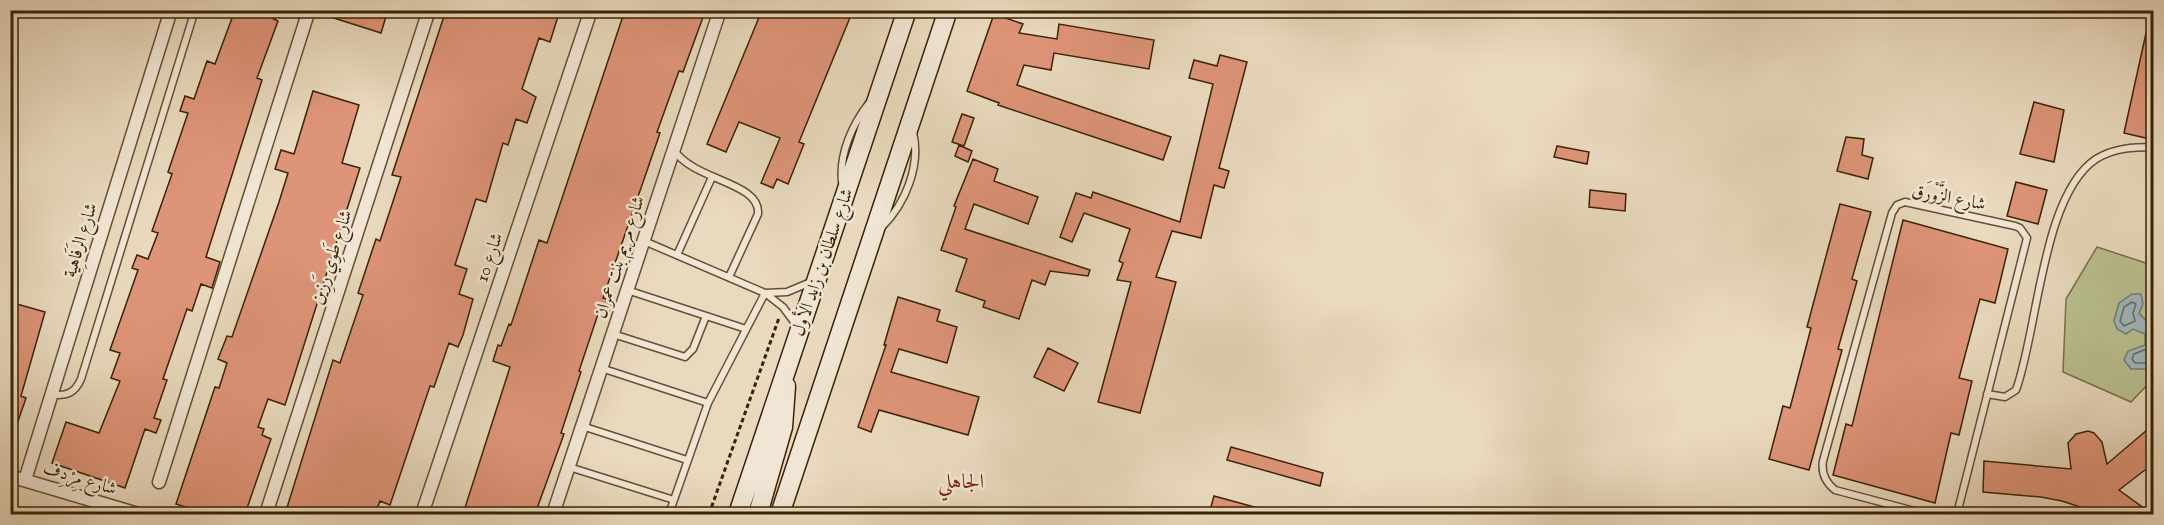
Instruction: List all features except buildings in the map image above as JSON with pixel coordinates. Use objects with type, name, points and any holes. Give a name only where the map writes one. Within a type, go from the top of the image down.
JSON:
[{"type":"main road","name":"شارع سلطان بن زايد الأول","points":[[738,514],[907,10]]},
{"type":"main road","points":[[780,514],[948,10]]},
{"type":"main road","points":[[758,514],[783,427],[786,400],[784,372]]},
{"type":"main road","points":[[793,514],[800,456]]},
{"type":"street","name":"شارع الرَفَاهِية","points":[[25,480],[171,10]]},
{"type":"street","points":[[159,482],[309,10]]},
{"type":"street","name":"شارع طَوِي رَزِين","points":[[266,514],[429,10]]},
{"type":"street","name":"شارع 10","points":[[422,514],[591,10]]},
{"type":"street","name":"شارع مريم بنت عمران","points":[[553,514],[720,10]]},
{"type":"street","name":"شارع مِرْدِف","points":[[10,476],[138,514]]},
{"type":"lane","points":[[51,393],[67,395],[76,388],[81,379],[195,10]]},
{"type":"lane","points":[[1987,394],[2005,397],[2016,390],[2056,225],[2071,184],[2087,166],[2108,153],[2132,147],[2154,147]]},
{"type":"lane","points":[[673,149],[688,166],[750,193],[757,204],[758,214],[729,277]]},
{"type":"lane","points":[[677,255],[712,177]]},
{"type":"lane","name":"شارع الزَّوْرَق","points":[[1926,514],[1835,490],[1827,482],[1823,472],[1823,461],[1892,213],[1900,203],[2015,226],[2027,238],[1957,514]]},
{"type":"lane","points":[[643,241],[765,293],[783,307],[799,329]]},
{"type":"lane","points":[[765,293],[797,289],[816,278]]},
{"type":"lane","points":[[626,290],[746,329]]},
{"type":"lane","points":[[669,514],[708,403],[765,293]]},
{"type":"lane","points":[[612,334],[685,357],[693,349],[706,316]]},
{"type":"lane","points":[[601,368],[708,403]]},
{"type":"lane","points":[[582,426],[687,460]]},
{"type":"lane","points":[[568,467],[674,500]]},
{"type":"path","points":[[709,514],[783,307]]},
{"type":"green space","points":[[2097,247],[2152,265],[2153,263],[2153,379],[2131,402],[2063,372],[2066,299]]},
{"type":"water","points":[[2132,294],[2141,294],[2143,304],[2139,313],[2147,322],[2153,320],[2153,369],[2131,369],[2124,360],[2128,351],[2145,345],[2145,334],[2133,329],[2126,334],[2117,329],[2114,321],[2119,303]]},
{"type":"district","name":"الجاهلي","points":[[961,481]]}]
